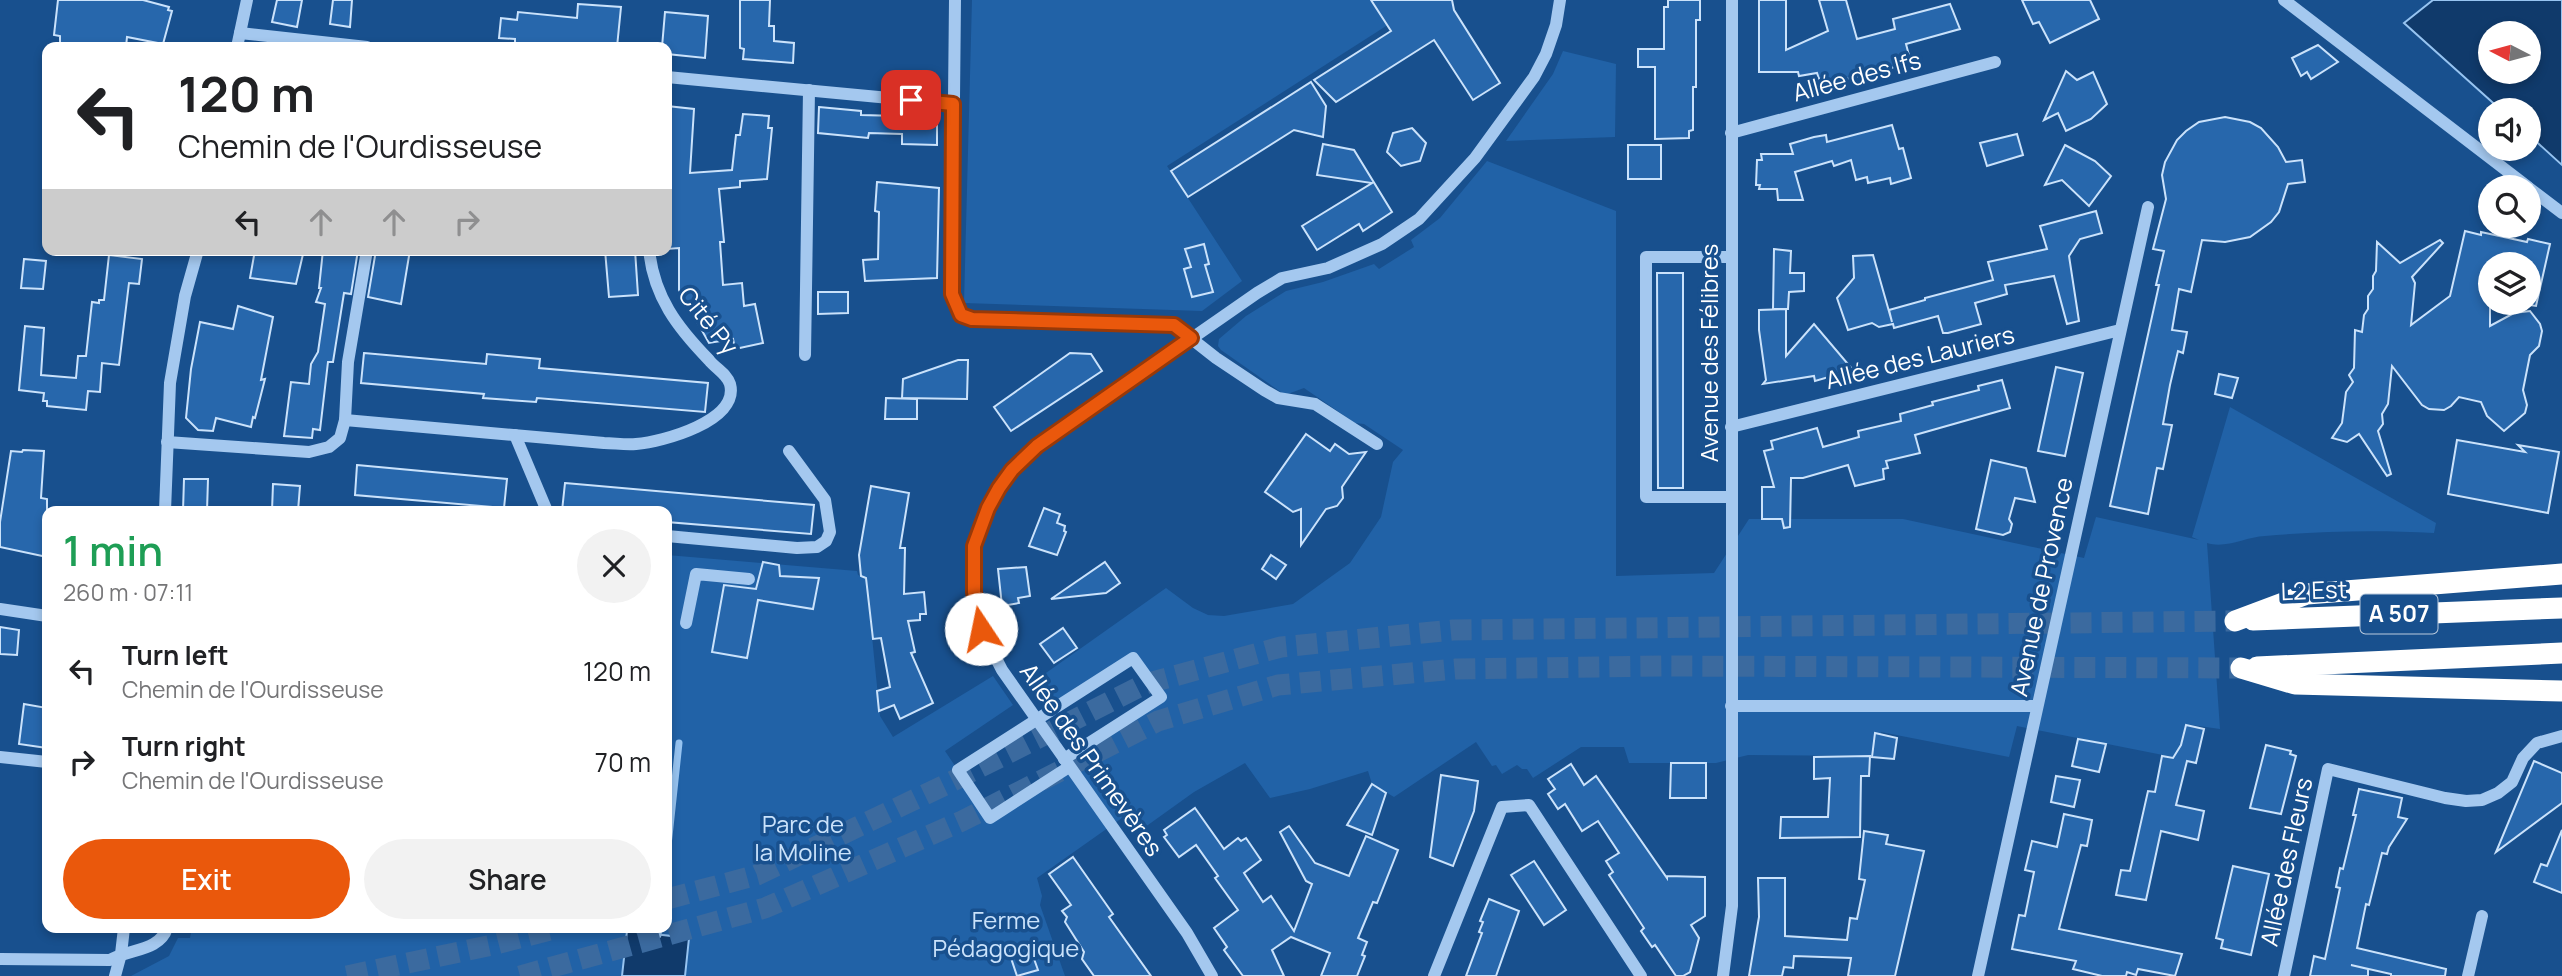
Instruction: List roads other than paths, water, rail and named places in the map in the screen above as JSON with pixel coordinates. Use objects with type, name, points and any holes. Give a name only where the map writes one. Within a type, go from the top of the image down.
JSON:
[{"type":"highway","name":"L2 Est","points":[[2562,574],[2307,594],[2235,621],[2562,608]]},
{"type":"highway","name":"A 507","points":[[2562,653],[2241,668],[2295,684],[2562,691]]},
{"type":"street","points":[[238,42],[247,0]]},
{"type":"street","points":[[955,0],[952,294],[961,315],[972,319],[1174,325],[1216,358],[1278,398],[1315,404],[1377,444]]},
{"type":"street","name":"Allée des Primevères","points":[[1212,976],[1187,933],[1002,670],[981,629],[974,592],[974,546],[988,508],[1012,470],[1037,446],[1282,278],[1328,268],[1382,244],[1419,219],[1475,158],[1534,77],[1546,54],[1556,24],[1560,0]]},
{"type":"street","name":"Avenue des Félibres","points":[[1723,976],[1732,906],[1732,0]]},
{"type":"street","points":[[2284,0],[2513,175]]},
{"type":"street","points":[[240,33],[322,42]]},
{"type":"street","name":"Allée des Ifs","points":[[1731,133],[1995,62]]},
{"type":"street","points":[[672,77],[953,104]]},
{"type":"street","points":[[805,355],[809,90]]},
{"type":"street","points":[[2541,196],[2562,213]]},
{"type":"street","name":"Avenue de Provence","points":[[1978,976],[2148,207]]},
{"type":"street","points":[[165,506],[170,383],[185,296],[196,256]]},
{"type":"street","points":[[167,442],[309,452],[329,447],[340,438],[345,420],[348,362],[365,256]]},
{"type":"street","name":"Cité Py","points":[[345,420],[636,444],[688,431],[724,409],[730,397],[729,383],[660,297],[652,274],[650,256]]},
{"type":"street","points":[[1731,257],[1646,257],[1646,497],[1731,497]]},
{"type":"street","name":"Allée des Lauriers","points":[[1731,427],[2120,330]]},
{"type":"street","points":[[515,435],[545,506]]},
{"type":"street","points":[[672,536],[797,548],[817,547],[827,541],[830,532],[825,500],[789,451]]},
{"type":"street","points":[[686,623],[696,574],[749,579]]},
{"type":"street","points":[[0,609],[42,615]]},
{"type":"street","points":[[1133,658],[1161,697],[990,818],[958,770],[1036,718],[1133,658]]},
{"type":"street","points":[[1731,706],[2037,706]]},
{"type":"street","name":"Allée des Fleurs","points":[[2284,976],[2328,769],[2445,798],[2482,800],[2498,793],[2512,782],[2523,758],[2537,743],[2562,736]]},
{"type":"street","points":[[0,757],[42,761]]},
{"type":"street","points":[[1434,976],[1502,807],[1529,805],[1641,976]]},
{"type":"street","points":[[2468,976],[2482,916]]},
{"type":"street","points":[[116,976],[123,933]]},
{"type":"street","points":[[0,959],[110,960],[158,943],[166,933]]},
{"type":"waterway","points":[[672,808],[679,743]]},
{"type":"tunnel","points":[[672,898],[757,875],[945,785],[1145,684],[1281,647],[1453,630],[2235,621]]},
{"type":"tunnel","points":[[520,976],[765,908],[962,821],[1158,721],[1278,685],[1456,669],[1664,666],[2241,668]]},
{"type":"tunnel","points":[[347,976],[539,933]]},
{"type":"park label","name":"Parc de la Moline","points":[[803,839]]},
{"type":"park label","name":"Ferme Pédagogique","points":[[1006,935]]}]
